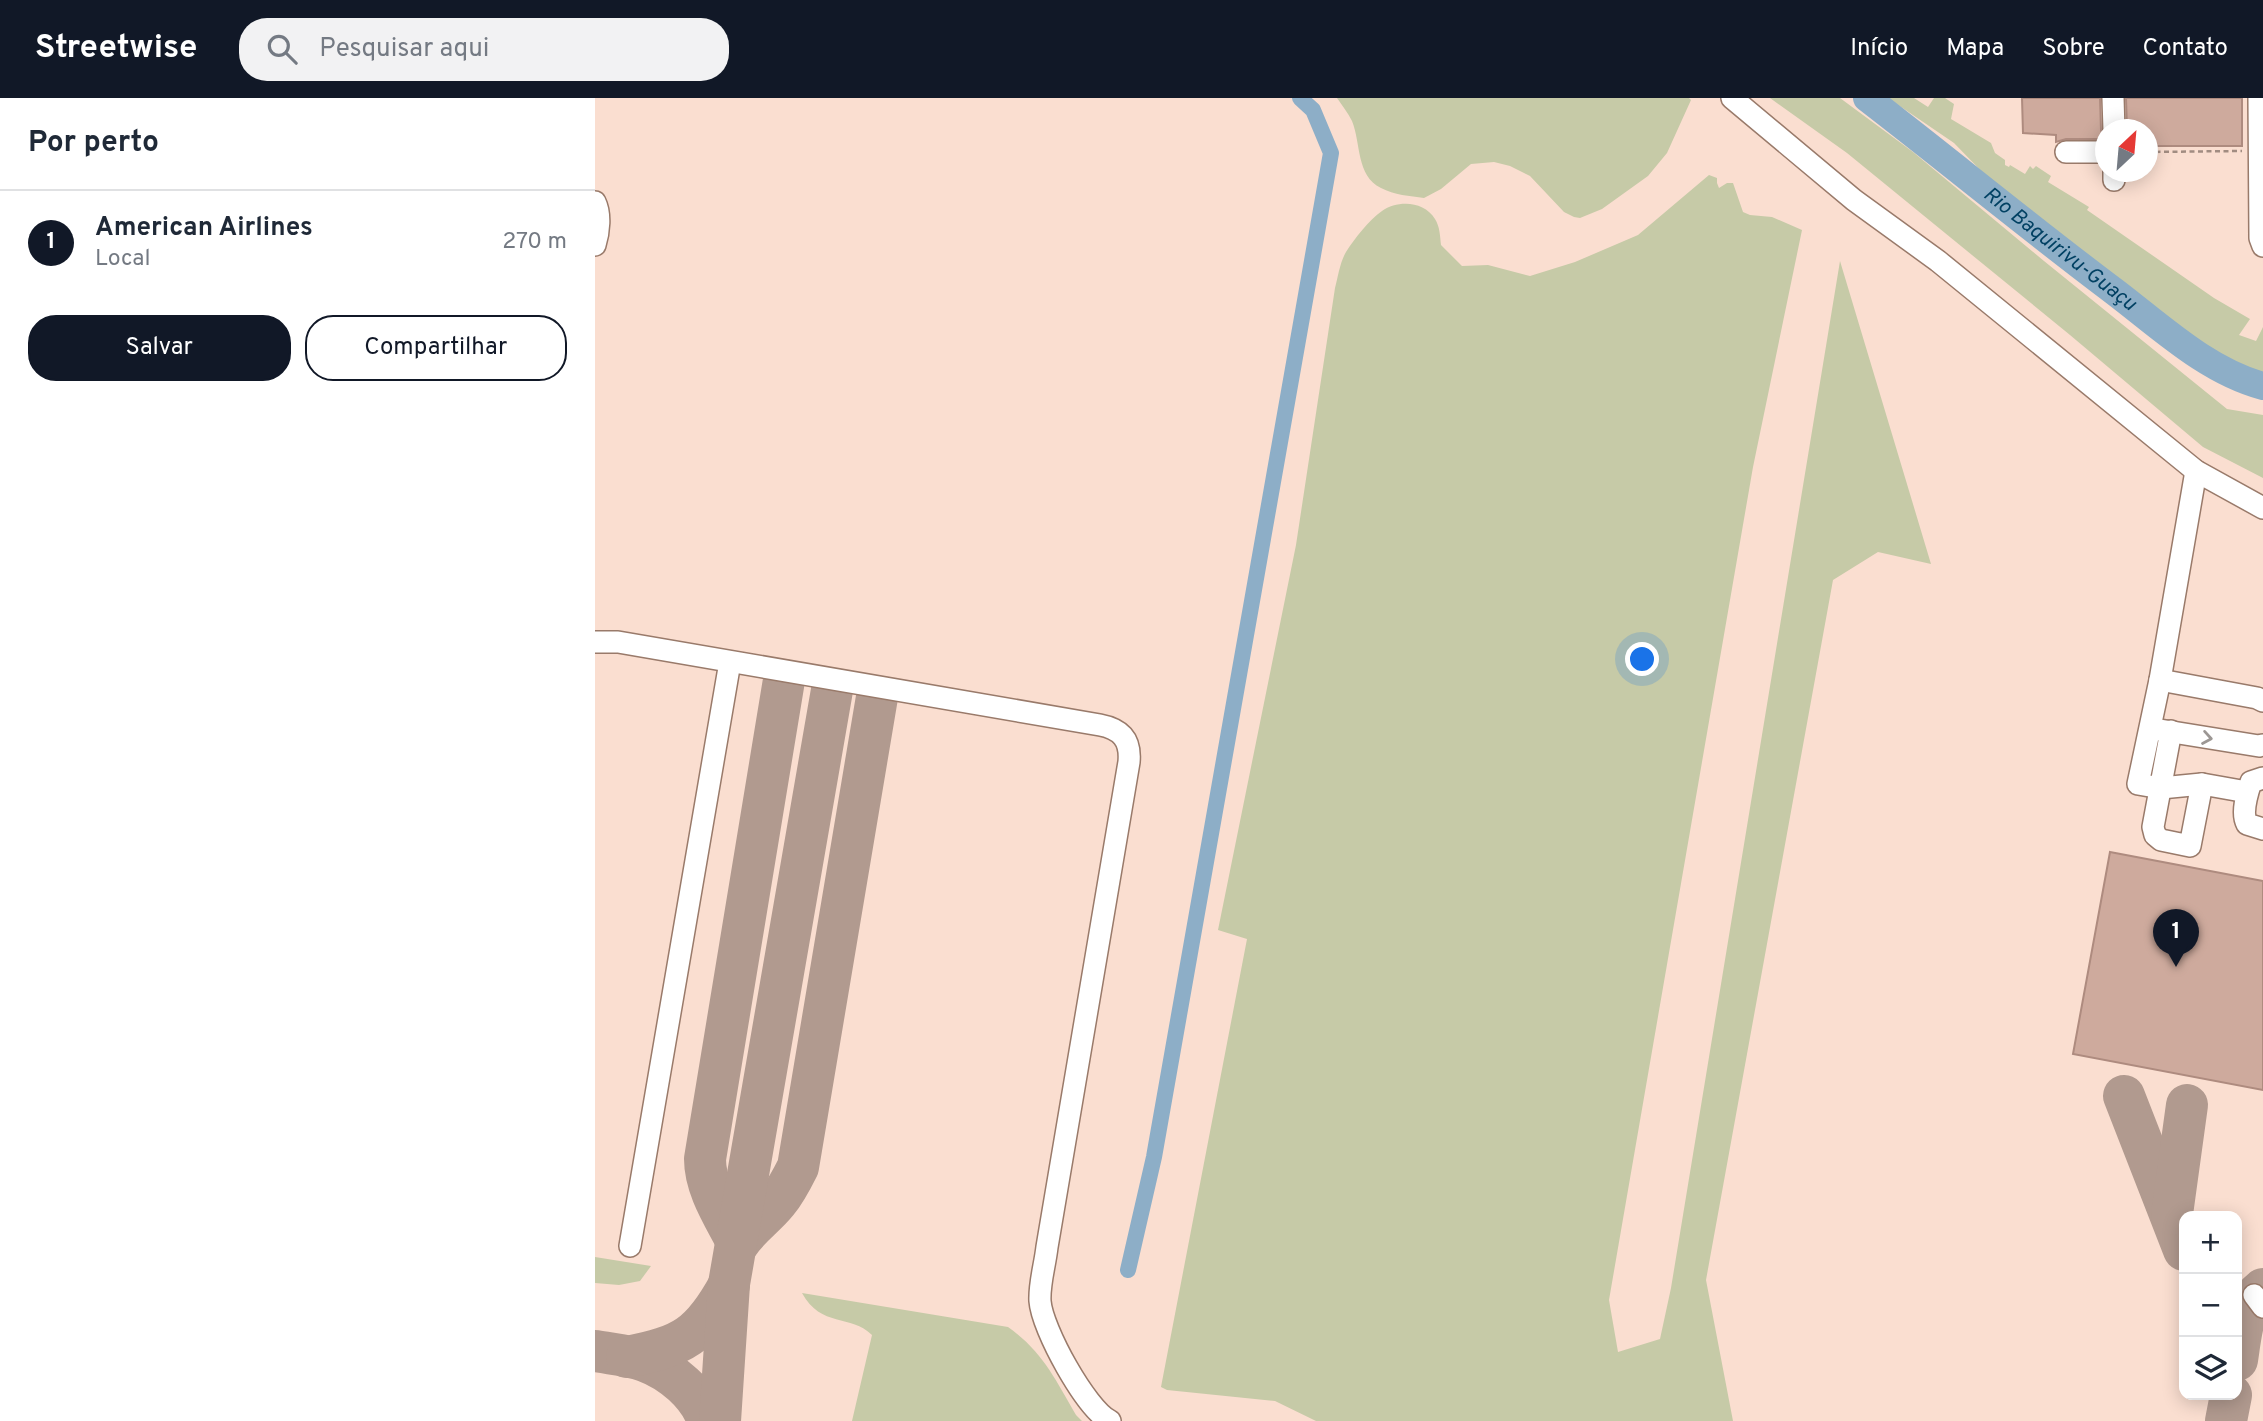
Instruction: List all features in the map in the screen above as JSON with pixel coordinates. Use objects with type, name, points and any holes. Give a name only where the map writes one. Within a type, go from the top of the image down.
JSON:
[{"type":"street","points":[[1732,98],[1854,200],[1938,261],[2196,471],[2263,508]]},
{"type":"street","points":[[2113,98],[2113,119]]},
{"type":"street","points":[[2259,98],[2260,237],[2263,246]]},
{"type":"street","points":[[2066,152],[2095,152]]},
{"type":"street","points":[[595,202],[598,209],[595,245]]},
{"type":"street","points":[[2196,471],[2160,680],[2161,788],[2153,827],[2155,835],[2161,840],[2190,846],[2202,784]]},
{"type":"street","points":[[595,642],[618,642],[1111,727],[1121,733],[1128,742],[1129,762],[1040,1301],[1046,1326],[1063,1358],[1089,1402],[1110,1421]]},
{"type":"street","points":[[630,1246],[730,662]]},
{"type":"street","points":[[2160,680],[2263,701]]},
{"type":"street","points":[[2161,730],[2263,745]]},
{"type":"street","points":[[2161,730],[2138,784],[2161,788],[2202,784],[2255,785],[2244,818],[2247,824],[2263,829]]},
{"type":"path","points":[[2158,152],[2260,150]]},
{"type":"green space","points":[[1337,98],[1691,100],[1667,153],[1648,176],[1602,209],[1580,218],[1564,212],[1530,176],[1494,162],[1471,164],[1441,189],[1424,198],[1397,194],[1381,188],[1367,176],[1352,121]]},
{"type":"green space","points":[[1770,98],[1840,98],[1913,152],[2227,409],[2263,415],[2263,478],[2203,447],[1847,153]]},
{"type":"green space","points":[[1888,98],[1914,98],[1928,107],[1934,98],[1945,98],[1954,104],[1951,119],[1991,143],[1995,153],[2005,160],[2005,165],[2025,174],[2030,166],[2033,169],[2036,166],[2051,176],[2048,182],[2089,207],[2087,210],[2214,298],[2250,319],[2239,335],[2256,341],[2263,327],[2263,373],[2203,352],[2112,285],[1989,179],[1954,143]]},
{"type":"green space","points":[[1709,175],[1717,178],[1719,188],[1733,183],[1743,212],[1772,217],[1802,230],[1753,467],[1609,1300],[1618,1352],[1660,1339],[1671,1288],[1840,261],[1931,564],[1878,552],[1833,580],[1706,1280],[1733,1421],[1316,1421],[1275,1401],[1167,1390],[1161,1387],[1247,939],[1218,930],[1296,545],[1335,288],[1344,256],[1358,235],[1377,215],[1388,207],[1410,204],[1430,213],[1438,225],[1441,245],[1462,266],[1488,265],[1530,276],[1575,262],[1638,235]]},
{"type":"green space","points":[[595,1257],[651,1266],[640,1281],[619,1285],[595,1283]]},
{"type":"green space","points":[[802,1293],[1008,1327],[1039,1356],[1082,1421],[852,1421],[872,1335],[855,1324],[818,1311]]},
{"type":"building","points":[[2022,98],[2100,98],[2101,119],[2095,119],[2095,139],[2066,139],[2056,142],[2056,135],[2023,133]]},
{"type":"building","points":[[2126,98],[2242,98],[2242,146],[2158,146],[2158,119],[2127,119]]},
{"type":"building","points":[[2110,852],[2263,881],[2263,1090],[2073,1054]]},
{"type":"waterway","points":[[1128,1270],[1154,1157],[1331,153],[1313,110],[1300,98]]},
{"type":"waterway","name":"Rio Baquirivu-Guaçu","points":[[1867,98],[2185,346],[2223,370],[2263,386]]},
{"type":"taxiway","points":[[784,680],[705,1159],[712,1192],[738,1244],[777,1202],[798,1167],[877,697]]},
{"type":"taxiway","points":[[720,1421],[729,1284],[832,690]]},
{"type":"taxiway","points":[[2124,1096],[2179,1237]]},
{"type":"taxiway","points":[[2172,1214],[2187,1105]]},
{"type":"taxiway","points":[[627,1357],[663,1348],[689,1336],[709,1316],[729,1285]]},
{"type":"taxiway","points":[[2240,1337],[2251,1303],[2263,1289]]},
{"type":"taxiway","points":[[595,1351],[639,1359],[665,1371],[691,1393],[708,1421]]},
{"type":"taxiway","points":[[2226,1421],[2230,1400]]},
{"type":"place","name":"American Airlines","points":[[2176,967]]}]
